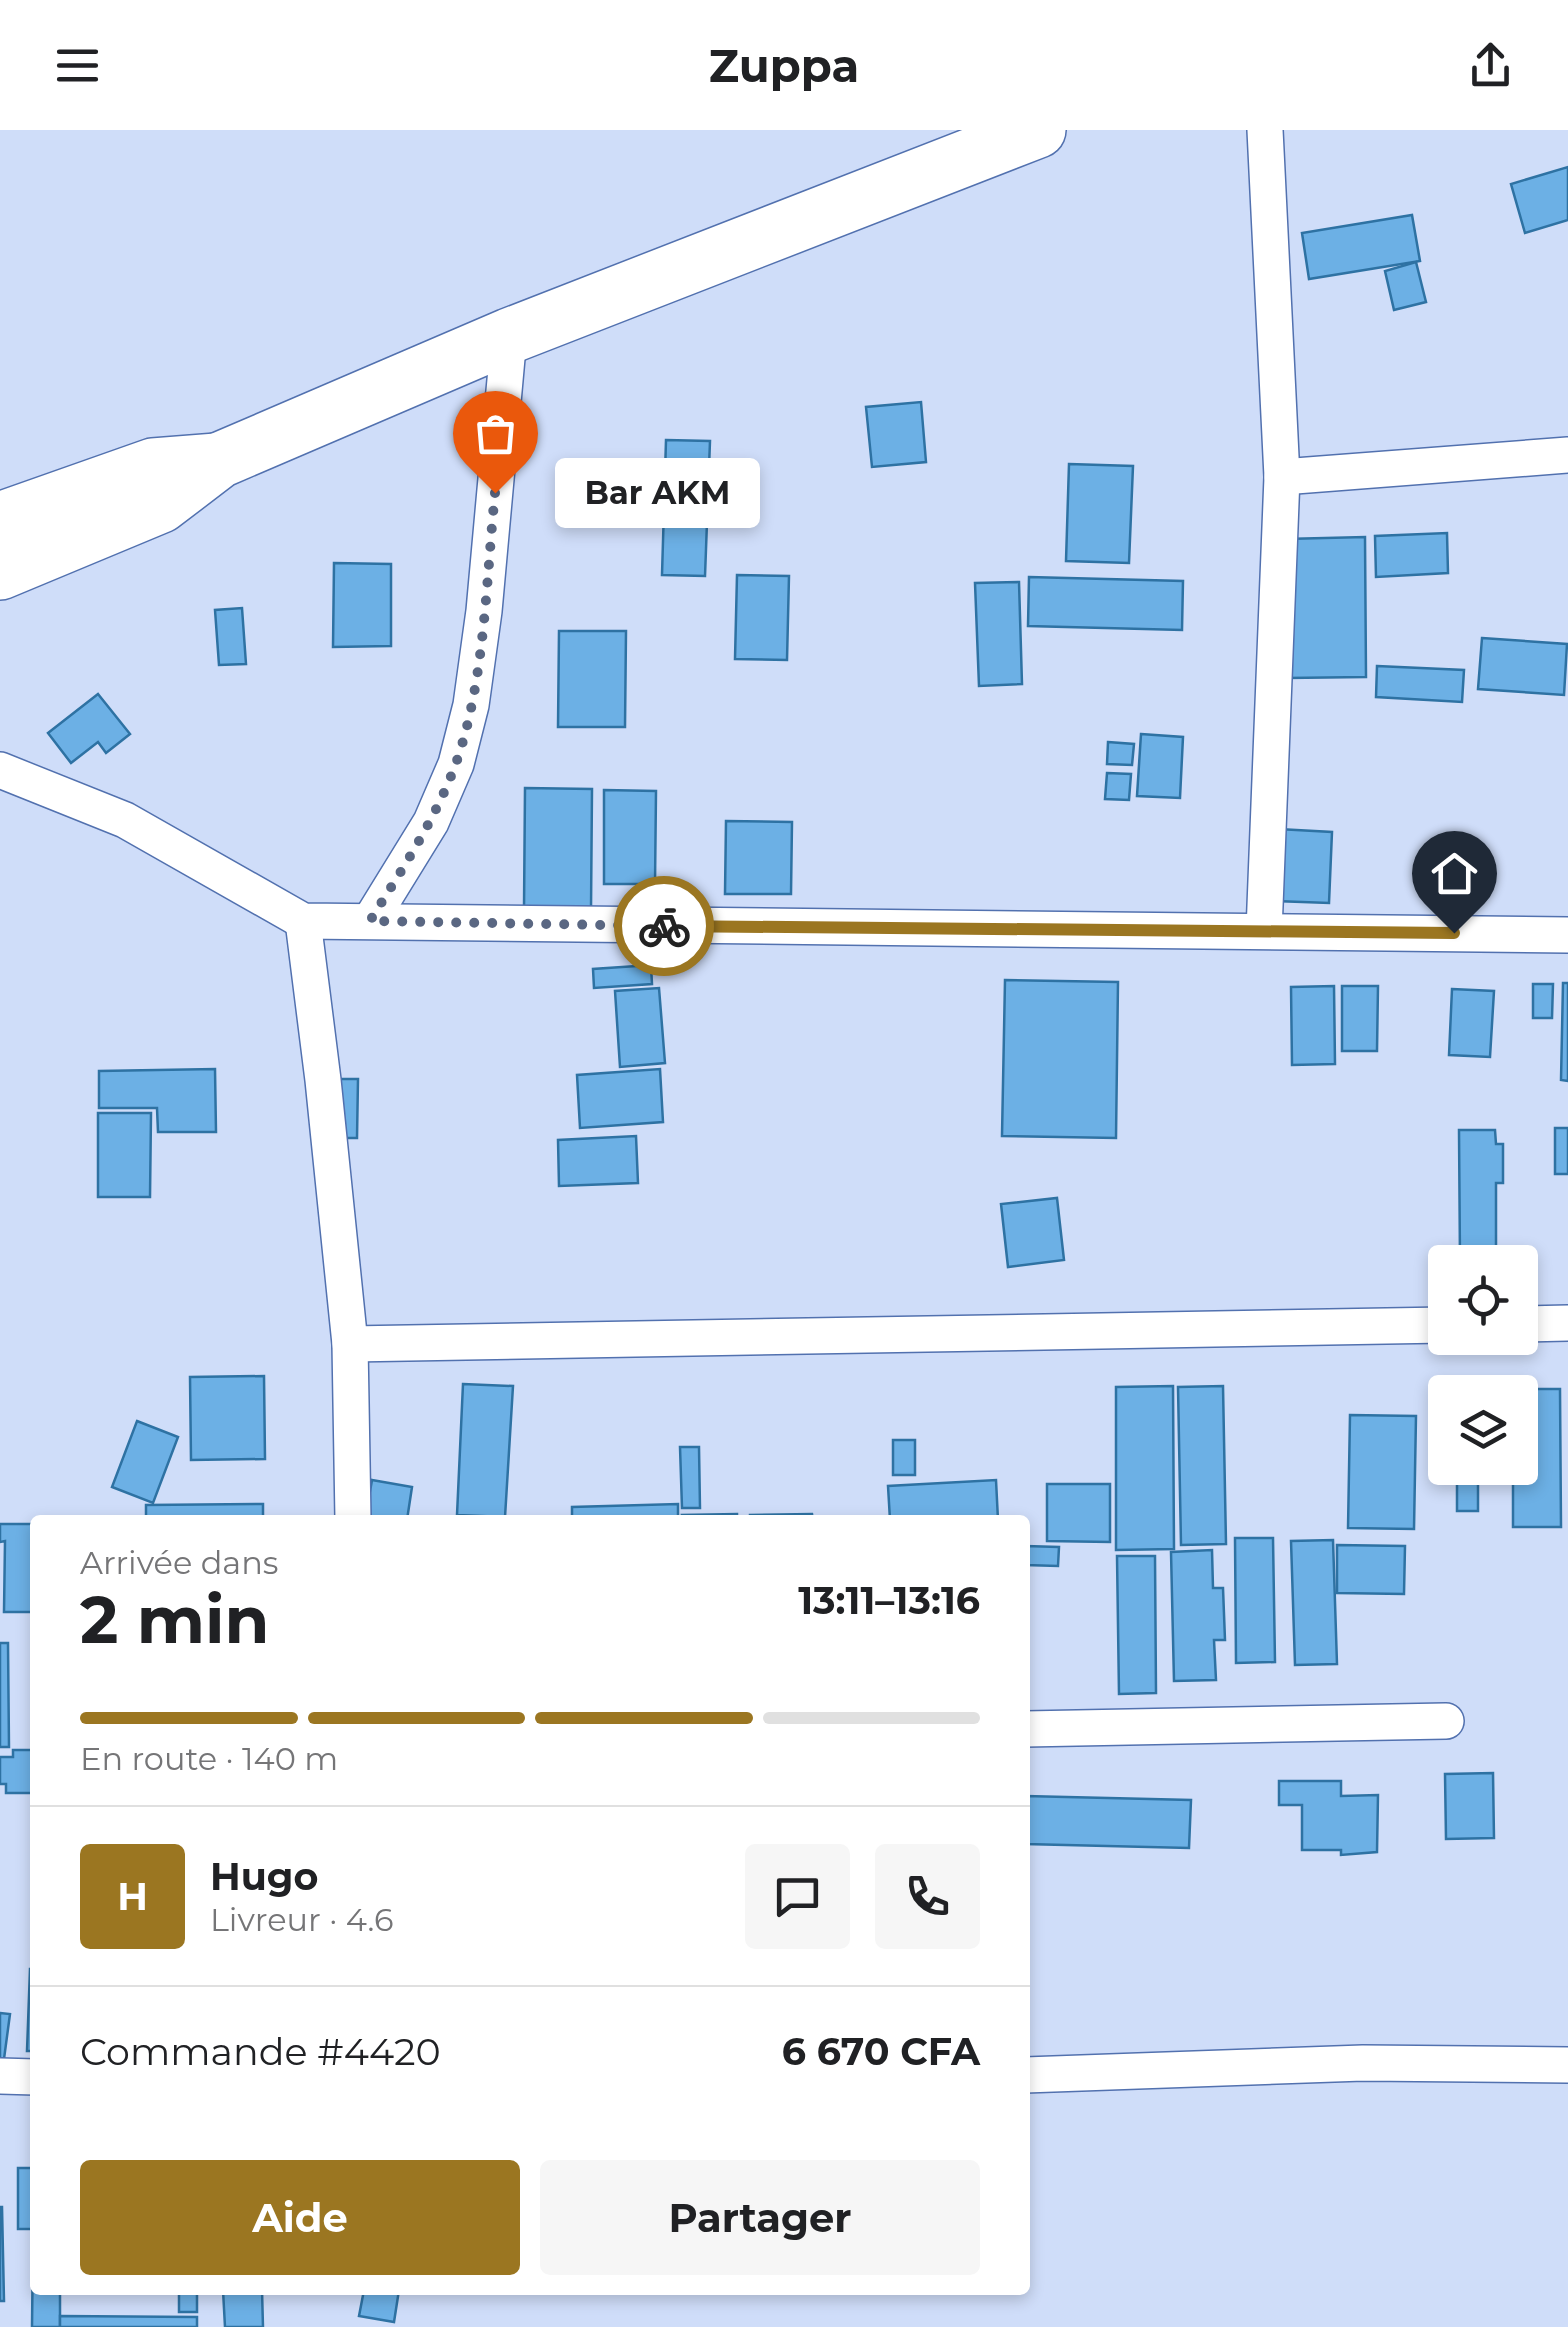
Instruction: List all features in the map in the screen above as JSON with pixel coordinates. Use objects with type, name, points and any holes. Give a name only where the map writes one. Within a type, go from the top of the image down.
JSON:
[{"type":"main road","points":[[0,572],[162,505],[220,460],[509,336],[1015,135]]},
{"type":"main road","points":[[0,520],[154,466],[220,460]]},
{"type":"street","points":[[1264,931],[1282,477],[1265,130]]},
{"type":"street","points":[[370,921],[430,822],[456,764],[471,704],[484,611],[509,336]]},
{"type":"street","points":[[1282,477],[1568,455]]},
{"type":"street","points":[[0,770],[125,820],[303,921],[1568,935]]},
{"type":"street","points":[[303,921],[350,1344],[353,1515]]},
{"type":"street","points":[[1538,1324],[1568,1324]]},
{"type":"street","points":[[350,1344],[1428,1326]]},
{"type":"street","points":[[1030,1729],[1446,1721]]},
{"type":"street","points":[[1030,2075],[1363,2062],[1568,2066]]},
{"type":"street","points":[[0,2076],[30,2076]]},
{"type":"building","points":[[1568,167],[1568,220],[1525,233],[1511,184]]},
{"type":"building","points":[[1412,215],[1420,261],[1309,279],[1302,233]]},
{"type":"building","points":[[1416,262],[1426,302],[1394,310],[1385,271]]},
{"type":"building","points":[[921,402],[926,462],[872,467],[866,407]]},
{"type":"building","points":[[666,440],[710,441],[705,576],[662,575]]},
{"type":"building","points":[[1069,464],[1133,466],[1129,563],[1066,561]]},
{"type":"building","points":[[1447,533],[1448,573],[1376,577],[1375,536]]},
{"type":"building","points":[[1365,537],[1366,677],[1287,678],[1285,539]]},
{"type":"building","points":[[334,563],[391,564],[391,646],[333,647]]},
{"type":"building","points":[[737,575],[789,576],[787,660],[735,659]]},
{"type":"building","points":[[1029,577],[1183,581],[1182,630],[1028,626]]},
{"type":"building","points":[[1019,582],[1022,684],[979,686],[975,583]]},
{"type":"building","points":[[242,608],[246,664],[219,665],[215,610]]},
{"type":"building","points":[[559,631],[626,631],[625,727],[558,727]]},
{"type":"building","points":[[1482,638],[1567,644],[1564,695],[1478,689]]},
{"type":"building","points":[[1377,666],[1464,670],[1462,702],[1376,697]]},
{"type":"building","points":[[98,694],[130,734],[106,753],[98,742],[71,763],[48,733]]},
{"type":"building","points":[[1141,734],[1183,737],[1180,798],[1137,796]]},
{"type":"building","points":[[1108,742],[1134,744],[1132,765],[1107,764]]},
{"type":"building","points":[[1107,773],[1131,774],[1129,800],[1105,799]]},
{"type":"building","points":[[525,788],[592,789],[591,910],[524,909]]},
{"type":"building","points":[[604,790],[656,791],[655,884],[604,884]]},
{"type":"building","points":[[726,821],[792,822],[791,894],[725,894]]},
{"type":"building","points":[[1278,829],[1332,832],[1329,903],[1275,901]]},
{"type":"building","points":[[651,965],[652,984],[594,988],[593,969]]},
{"type":"building","points":[[1005,980],[1118,982],[1116,1138],[1002,1136]]},
{"type":"building","points":[[1563,983],[1568,983],[1568,1081],[1561,1080]]},
{"type":"building","points":[[1533,984],[1553,984],[1552,1018],[1533,1018]]},
{"type":"building","points":[[1334,986],[1335,1064],[1292,1065],[1291,987]]},
{"type":"building","points":[[1342,986],[1378,986],[1377,1051],[1342,1051]]},
{"type":"building","points":[[659,988],[665,1063],[620,1067],[615,991]]},
{"type":"building","points":[[1452,989],[1494,991],[1490,1057],[1449,1055]]},
{"type":"building","points":[[215,1069],[216,1132],[158,1132],[157,1108],[99,1108],[99,1071]]},
{"type":"building","points":[[660,1069],[663,1122],[580,1128],[577,1075]]},
{"type":"building","points":[[339,1079],[358,1079],[357,1138],[338,1138]]},
{"type":"building","points":[[98,1113],[151,1113],[150,1197],[98,1197]]},
{"type":"building","points":[[1555,1128],[1568,1128],[1568,1174],[1555,1174]]},
{"type":"building","points":[[1459,1130],[1495,1130],[1496,1144],[1503,1144],[1503,1183],[1496,1183],[1496,1245],[1460,1245]]},
{"type":"building","points":[[636,1136],[638,1183],[559,1186],[558,1140]]},
{"type":"building","points":[[1057,1198],[1064,1260],[1008,1267],[1001,1204]]},
{"type":"building","points":[[264,1376],[265,1459],[191,1460],[190,1377]]},
{"type":"building","points":[[463,1384],[513,1386],[505,1515],[457,1515]]},
{"type":"building","points":[[1173,1386],[1174,1549],[1116,1550],[1116,1387]]},
{"type":"building","points":[[1223,1386],[1226,1544],[1181,1545],[1178,1387]]},
{"type":"building","points":[[1538,1389],[1560,1389],[1561,1527],[1513,1527],[1513,1485],[1538,1485]]},
{"type":"building","points":[[1350,1415],[1416,1416],[1414,1529],[1348,1528]]},
{"type":"building","points":[[137,1421],[178,1437],[153,1503],[112,1487]]},
{"type":"building","points":[[893,1440],[915,1440],[915,1475],[893,1475]]},
{"type":"building","points":[[680,1447],[699,1447],[700,1508],[682,1508]]},
{"type":"building","points":[[372,1480],[412,1487],[408,1515],[366,1515]]},
{"type":"building","points":[[996,1480],[998,1515],[890,1515],[888,1486]]},
{"type":"building","points":[[1047,1484],[1110,1484],[1110,1542],[1047,1541]]},
{"type":"building","points":[[1457,1485],[1478,1485],[1478,1511],[1457,1511]]},
{"type":"building","points":[[263,1504],[263,1515],[146,1515],[146,1505]]},
{"type":"building","points":[[678,1504],[678,1515],[572,1515],[572,1507]]},
{"type":"building","points":[[0,1524],[30,1524],[30,1612],[4,1612],[5,1541],[0,1542]]},
{"type":"building","points":[[1235,1538],[1273,1538],[1275,1662],[1236,1663]]},
{"type":"building","points":[[1333,1540],[1337,1664],[1295,1665],[1291,1541]]},
{"type":"building","points":[[1337,1545],[1405,1546],[1404,1594],[1337,1593]]},
{"type":"building","points":[[1030,1546],[1059,1547],[1058,1566],[1030,1565]]},
{"type":"building","points":[[1212,1550],[1213,1588],[1223,1588],[1225,1640],[1214,1640],[1216,1680],[1174,1681],[1171,1552]]},
{"type":"building","points":[[1117,1556],[1155,1556],[1156,1693],[1119,1694]]},
{"type":"building","points":[[0,1643],[8,1643],[9,1747],[0,1747]]},
{"type":"building","points":[[13,1750],[30,1750],[30,1793],[6,1793],[6,1784],[0,1784],[0,1757],[13,1757]]},
{"type":"building","points":[[1493,1773],[1494,1838],[1446,1839],[1445,1774]]},
{"type":"building","points":[[1279,1781],[1341,1781],[1341,1796],[1378,1795],[1377,1852],[1341,1855],[1341,1850],[1302,1850],[1302,1805],[1279,1805]]},
{"type":"building","points":[[1030,1796],[1191,1800],[1189,1848],[1030,1844]]},
{"type":"building","points":[[30,1969],[30,2051],[27,2051]]},
{"type":"building","points":[[0,2013],[10,2014],[4,2059],[0,2058]]},
{"type":"building","points":[[18,2168],[30,2168],[30,2229],[18,2229]]},
{"type":"building","points":[[2,2207],[4,2301],[0,2301]]},
{"type":"building","points":[[32,2295],[60,2295],[60,2327],[32,2327]]},
{"type":"building","points":[[179,2295],[197,2295],[197,2312],[179,2312]]},
{"type":"building","points":[[223,2295],[262,2295],[263,2327],[225,2327]]},
{"type":"building","points":[[363,2295],[398,2295],[394,2322],[359,2316]]},
{"type":"building","points":[[60,2316],[197,2317],[197,2327],[60,2327]]},
{"type":"way so far","points":[[495,493],[471,704],[456,764],[430,822],[370,921],[664,926]]},
{"type":"place","name":"Bar AKM","points":[[495,493]]},
{"type":"route","points":[[664,926],[1454,933]]}]
